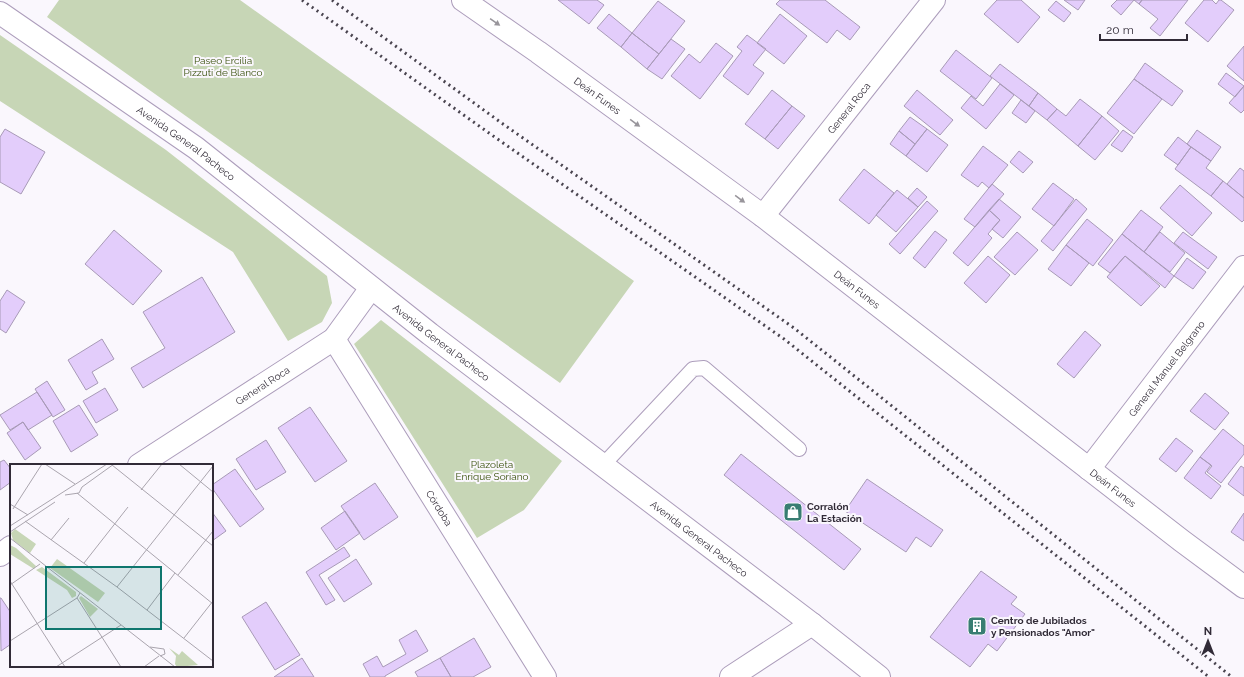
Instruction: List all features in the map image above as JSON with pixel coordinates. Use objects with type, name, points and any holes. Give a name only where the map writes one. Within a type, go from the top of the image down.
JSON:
[{"type":"street","name":"Deán Funes","points":[[463,0],[538,52],[763,216],[1089,469],[1244,587]]},
{"type":"street","name":"General Roca","points":[[763,216],[934,0]]},
{"type":"street","name":"Avenida General Pacheco","points":[[0,13],[196,148],[371,288],[812,624],[879,677]]},
{"type":"street","name":"General Manuel Belgrano","points":[[1089,469],[1244,267]]},
{"type":"street","name":"General Roca","points":[[141,464],[334,339],[371,288]]},
{"type":"street","name":"Córdoba","points":[[334,339],[545,677]]},
{"type":"street","points":[[0,554],[10,548]]},
{"type":"street","points":[[731,677],[812,624]]},
{"type":"lane","points":[[603,465],[693,369],[704,368],[799,449]]},
{"type":"green space","name":"Paseo Ercilia Pizzuti de Blanco","points":[[59,0],[240,0],[634,281],[560,383],[47,17]]},
{"type":"green space","points":[[0,35],[166,150],[327,276],[332,303],[322,322],[288,341],[233,252],[0,101]]},
{"type":"green space","name":"Plazoleta Enrique Soriano","points":[[381,320],[562,461],[524,510],[477,538],[354,344]]},
{"type":"building","points":[[558,0],[597,0],[604,5],[589,24]]},
{"type":"building","points":[[780,0],[825,0],[860,27],[850,40],[837,30],[827,43],[776,4]]},
{"type":"building","points":[[997,0],[1021,0],[1040,17],[1018,43],[984,14]]},
{"type":"building","points":[[1064,0],[1085,0],[1078,10]]},
{"type":"building","points":[[1117,0],[1134,0],[1121,15],[1111,6]]},
{"type":"building","points":[[1134,0],[1142,0],[1139,4]]},
{"type":"building","points":[[1142,0],[1188,0],[1160,36],[1150,28],[1158,19],[1139,4]]},
{"type":"building","points":[[1204,0],[1212,0],[1216,4],[1219,0],[1221,0],[1234,10],[1208,42],[1185,23]]},
{"type":"building","points":[[658,1],[685,21],[659,54],[632,33]]},
{"type":"building","points":[[1056,1],[1071,13],[1064,22],[1048,10]]},
{"type":"building","points":[[609,14],[632,33],[621,47],[597,28]]},
{"type":"building","points":[[780,14],[807,36],[784,64],[757,43]]},
{"type":"building","points":[[632,33],[659,54],[647,69],[621,47]]},
{"type":"building","points":[[747,35],[766,49],[753,65],[764,73],[748,95],[723,76],[742,51],[737,47]]},
{"type":"building","points":[[671,39],[685,49],[662,79],[647,69]]},
{"type":"building","points":[[716,43],[733,56],[700,99],[671,76],[689,54],[700,63]]},
{"type":"building","points":[[1244,46],[1244,81],[1227,66]]},
{"type":"building","points":[[956,50],[992,78],[976,99],[940,71]]},
{"type":"building","points":[[1145,63],[1183,91],[1172,106],[1134,79]]},
{"type":"building","points":[[1000,64],[1038,93],[1029,106],[990,76]]},
{"type":"building","points":[[1226,73],[1244,86],[1235,97],[1218,84]]},
{"type":"building","points":[[1134,79],[1162,99],[1134,134],[1107,113]]},
{"type":"building","points":[[1000,84],[1014,95],[986,129],[961,108],[971,96],[983,106]]},
{"type":"building","points":[[1244,86],[1244,110],[1241,113],[1229,103]]},
{"type":"building","points":[[772,90],[792,106],[765,139],[745,124]]},
{"type":"building","points":[[917,90],[953,120],[940,135],[904,106]]},
{"type":"building","points":[[1038,93],[1057,109],[1047,120],[1029,106]]},
{"type":"building","points":[[1080,99],[1102,116],[1078,146],[1047,120],[1057,109],[1066,116]]},
{"type":"building","points":[[1021,100],[1035,111],[1026,123],[1012,113]]},
{"type":"building","points":[[792,106],[805,116],[778,149],[765,139]]},
{"type":"building","points":[[1102,116],[1119,131],[1095,160],[1078,146]]},
{"type":"building","points":[[910,117],[927,129],[915,144],[899,131]]},
{"type":"building","points":[[5,129],[45,152],[21,194],[0,182],[0,137]]},
{"type":"building","points":[[927,129],[948,145],[927,172],[906,156]]},
{"type":"building","points":[[1123,130],[1133,137],[1122,152],[1111,145]]},
{"type":"building","points":[[1197,130],[1221,147],[1211,161],[1187,144]]},
{"type":"building","points":[[899,131],[915,144],[906,156],[890,144]]},
{"type":"building","points":[[1178,137],[1191,147],[1178,165],[1164,155]]},
{"type":"building","points":[[983,146],[1008,165],[989,188],[982,182],[978,187],[961,175]]},
{"type":"building","points":[[1191,147],[1211,161],[1206,168],[1223,181],[1211,196],[1175,169]]},
{"type":"building","points":[[1019,151],[1033,162],[1023,173],[1010,162]]},
{"type":"building","points":[[1240,168],[1244,171],[1244,198],[1227,184]]},
{"type":"building","points":[[864,169],[894,193],[869,224],[839,200]]},
{"type":"building","points":[[1223,181],[1244,198],[1244,220],[1242,222],[1211,196]]},
{"type":"building","points":[[1053,183],[1074,199],[1054,226],[1032,209]]},
{"type":"building","points":[[992,184],[1004,194],[975,227],[964,219]]},
{"type":"building","points":[[1180,185],[1212,213],[1192,236],[1160,208]]},
{"type":"building","points":[[917,188],[927,197],[918,207],[908,198]]},
{"type":"building","points":[[897,190],[918,207],[896,232],[876,215]]},
{"type":"building","points":[[999,199],[1021,217],[1003,238],[992,229],[1000,220],[989,210]]},
{"type":"building","points":[[1076,199],[1087,209],[1053,251],[1041,241]]},
{"type":"building","points":[[927,201],[938,211],[900,254],[889,244]]},
{"type":"building","points":[[989,210],[1000,220],[988,234],[992,238],[968,266],[953,253]]},
{"type":"building","points":[[1141,210],[1163,227],[1144,252],[1122,234]]},
{"type":"building","points":[[1087,219],[1113,240],[1093,266],[1066,245]]},
{"type":"building","points":[[114,230],[162,271],[133,305],[85,264]]},
{"type":"building","points":[[935,231],[947,240],[925,268],[913,258]]},
{"type":"building","points":[[1017,232],[1038,250],[1015,275],[994,257]]},
{"type":"building","points":[[1160,232],[1185,253],[1170,272],[1144,252]]},
{"type":"building","points":[[1183,232],[1217,257],[1208,269],[1174,243]]},
{"type":"building","points":[[1122,234],[1174,276],[1165,288],[1125,256],[1110,273],[1098,264]]},
{"type":"building","points":[[1066,245],[1089,263],[1071,286],[1048,269]]},
{"type":"building","points":[[988,256],[1010,275],[986,303],[964,283]]},
{"type":"building","points":[[1125,256],[1160,286],[1141,306],[1107,277]]},
{"type":"building","points":[[1187,258],[1206,272],[1193,289],[1174,276]]},
{"type":"building","points":[[202,277],[235,332],[143,388],[131,368],[165,348],[143,312]]},
{"type":"building","points":[[7,290],[25,302],[6,333],[0,329],[0,301]]},
{"type":"building","points":[[1085,331],[1101,345],[1074,378],[1057,364]]},
{"type":"building","points":[[102,339],[114,359],[92,372],[98,383],[86,390],[68,360]]},
{"type":"building","points":[[47,381],[65,410],[53,417],[35,389]]},
{"type":"building","points":[[105,388],[118,410],[96,423],[83,401]]},
{"type":"building","points":[[37,392],[52,415],[28,430],[23,422],[10,430],[0,415]]},
{"type":"building","points":[[1205,393],[1229,413],[1215,430],[1190,411]]},
{"type":"building","points":[[79,405],[98,435],[71,452],[53,421]]},
{"type":"building","points":[[310,407],[347,461],[315,482],[278,428]]},
{"type":"building","points":[[23,422],[41,448],[25,460],[7,433]]},
{"type":"building","points":[[1223,429],[1244,446],[1244,454],[1221,483],[1207,472],[1212,466],[1200,457]]},
{"type":"building","points":[[1176,438],[1193,451],[1176,472],[1159,459]]},
{"type":"building","points":[[266,440],[286,472],[256,490],[236,459]]},
{"type":"building","name":"Corralón La Estación","points":[[741,454],[861,549],[844,570],[724,475]]},
{"type":"building","points":[[1200,457],[1211,465],[1205,473],[1221,486],[1211,499],[1184,478]]},
{"type":"building","points":[[4,460],[10,468],[10,483],[0,490],[0,462]]},
{"type":"building","points":[[1241,466],[1244,468],[1244,496],[1228,484]]},
{"type":"building","points":[[235,469],[264,509],[240,527],[213,489],[213,484]]},
{"type":"building","points":[[867,479],[943,530],[931,547],[916,537],[906,552],[845,511]]},
{"type":"building","points":[[375,483],[398,517],[364,540],[341,506]]},
{"type":"building","points":[[345,511],[360,533],[336,550],[321,528]]},
{"type":"building","points":[[213,513],[226,531],[213,540]]},
{"type":"building","points":[[1244,513],[1244,541],[1231,532]]},
{"type":"building","points":[[344,547],[350,556],[319,575],[335,600],[326,605],[306,572]]},
{"type":"building","points":[[356,559],[372,584],[344,602],[328,578]]},
{"type":"building","name":"Centro de Jubilados y Pensionados \"Amor\"","points":[[981,571],[1017,597],[1011,604],[1025,614],[997,651],[988,644],[970,667],[930,637]]},
{"type":"building","points":[[0,598],[10,612],[10,645],[1,651]]},
{"type":"building","points":[[266,602],[300,655],[275,670],[242,617]]},
{"type":"building","points":[[416,630],[428,651],[385,677],[370,677],[363,664],[377,656],[383,667],[406,654],[399,640]]},
{"type":"building","points":[[474,638],[491,667],[473,677],[451,677],[440,658]]},
{"type":"building","points":[[302,658],[314,677],[274,677]]},
{"type":"building","points":[[440,658],[451,677],[418,677],[415,672]]},
{"type":"railway","points":[[302,0],[496,138],[784,339],[1209,677]]},
{"type":"railway","points":[[332,0],[503,124],[794,328],[1232,677]]},
{"type":"place","name":"Corralón La Estación","points":[[793,512]]},
{"type":"place","name":"Centro de Jubilados y Pensionados \"Amor\"","points":[[977,626]]}]
